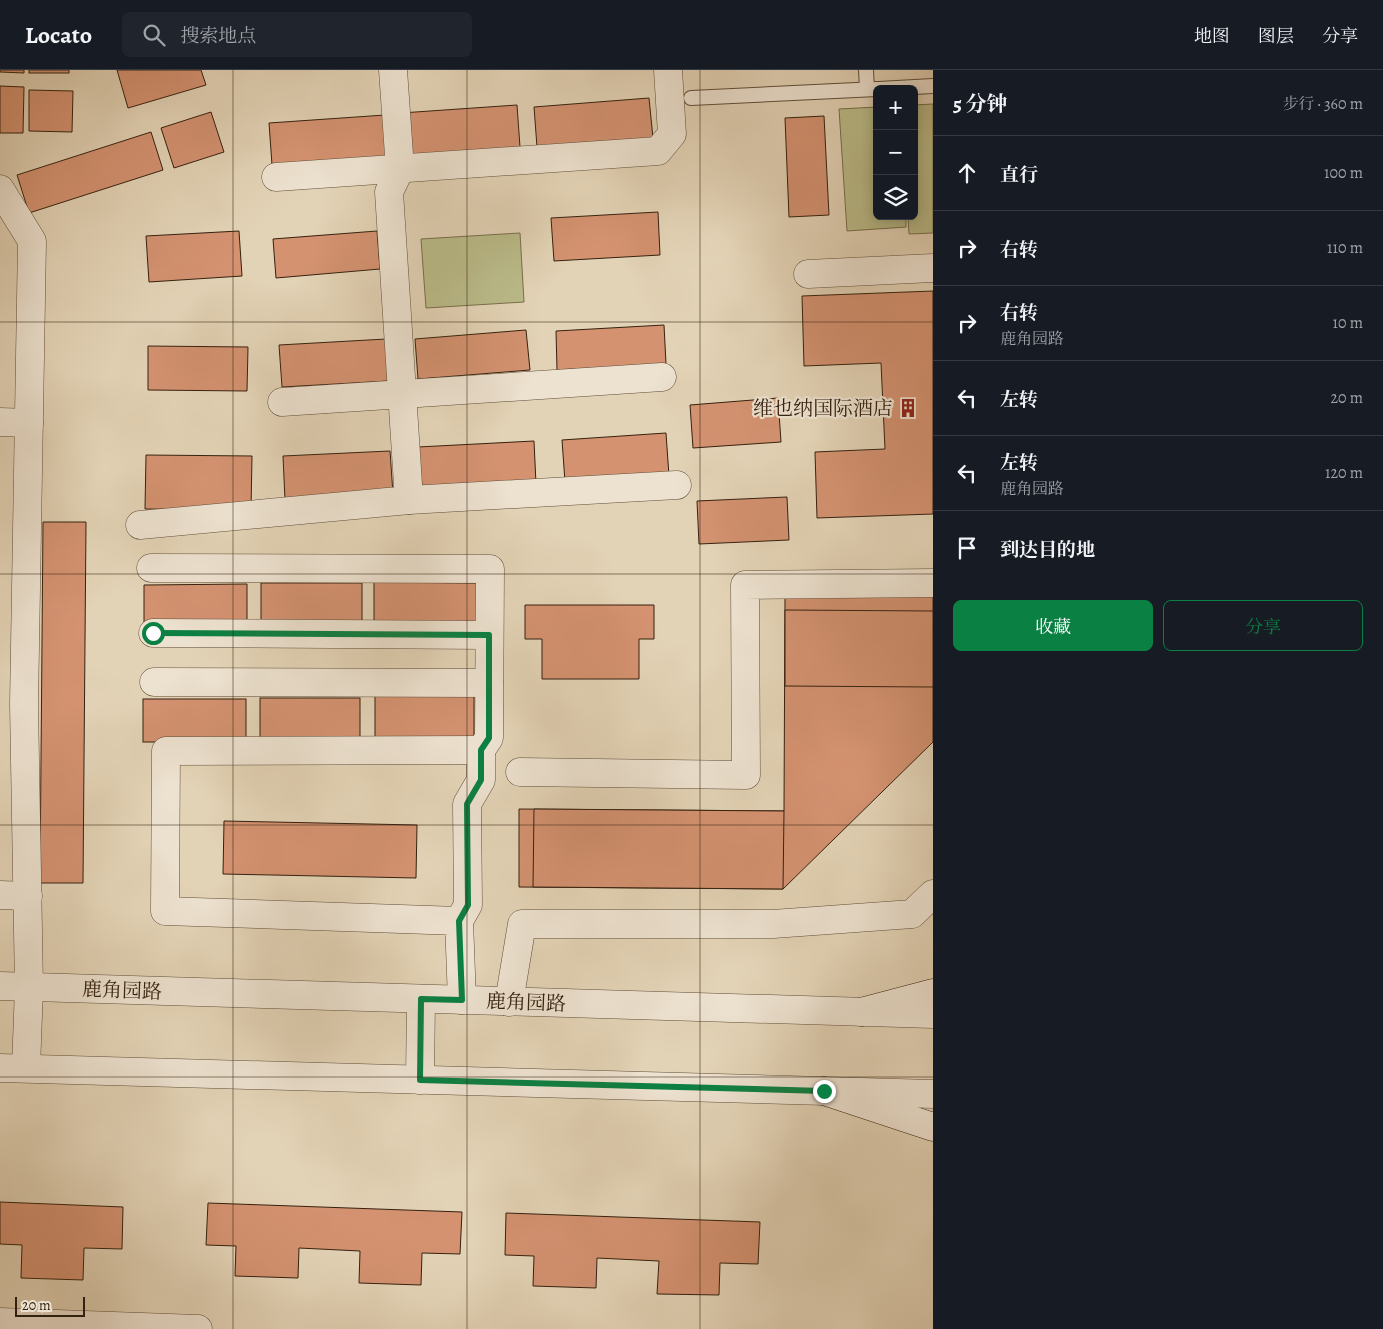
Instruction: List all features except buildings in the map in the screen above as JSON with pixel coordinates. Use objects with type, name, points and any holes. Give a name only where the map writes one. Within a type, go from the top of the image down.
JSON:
[{"type":"street","points":[[393,70],[400,169],[389,192],[409,500]]},
{"type":"street","points":[[276,178],[658,151],[672,134],[668,70]]},
{"type":"street","points":[[0,189],[32,241],[29,422],[12,703],[28,896],[29,988],[13,1068],[933,1094]]},
{"type":"street","points":[[808,274],[933,268]]},
{"type":"street","points":[[282,402],[662,377]]},
{"type":"street","points":[[0,422],[29,422]]},
{"type":"street","points":[[140,525],[409,500],[677,485]]},
{"type":"street","points":[[151,568],[490,570],[489,738],[481,750],[481,780],[467,804],[468,905],[459,921],[462,1000]]},
{"type":"street","points":[[520,772],[746,775],[745,585],[933,583]]},
{"type":"street","points":[[153,633],[489,635]]},
{"type":"street","points":[[154,682],[489,683]]},
{"type":"street","points":[[459,921],[165,911],[166,751],[481,750]]},
{"type":"street","points":[[510,1002],[522,924],[773,924],[912,914],[933,894]]},
{"type":"street","points":[[0,895],[28,896]]},
{"type":"street","name":"鹿角园路","points":[[0,986],[933,1014]]},
{"type":"street","points":[[861,1012],[933,992]]},
{"type":"street","points":[[420,1080],[421,999]]},
{"type":"street","points":[[824,1091],[933,1128]]},
{"type":"street","points":[[0,1322],[198,1329]]},
{"type":"lane","points":[[866,70],[873,87]]},
{"type":"lane","points":[[918,87],[933,86]]},
{"type":"lane","points":[[692,98],[873,89]]},
{"type":"green space","points":[[933,104],[933,233],[909,234],[908,220],[918,220],[918,105]]},
{"type":"green space","points":[[873,107],[873,220],[906,220],[906,227],[847,231],[839,109]]},
{"type":"green space","points":[[520,233],[524,302],[426,308],[421,239]]},
{"type":"place","name":"维也纳国际酒店","points":[[908,408]]},
{"type":"route","points":[[153,633],[489,635],[489,738],[481,750],[481,780],[467,804],[468,905],[459,921],[462,1000],[421,999],[420,1080],[824,1091]]}]
